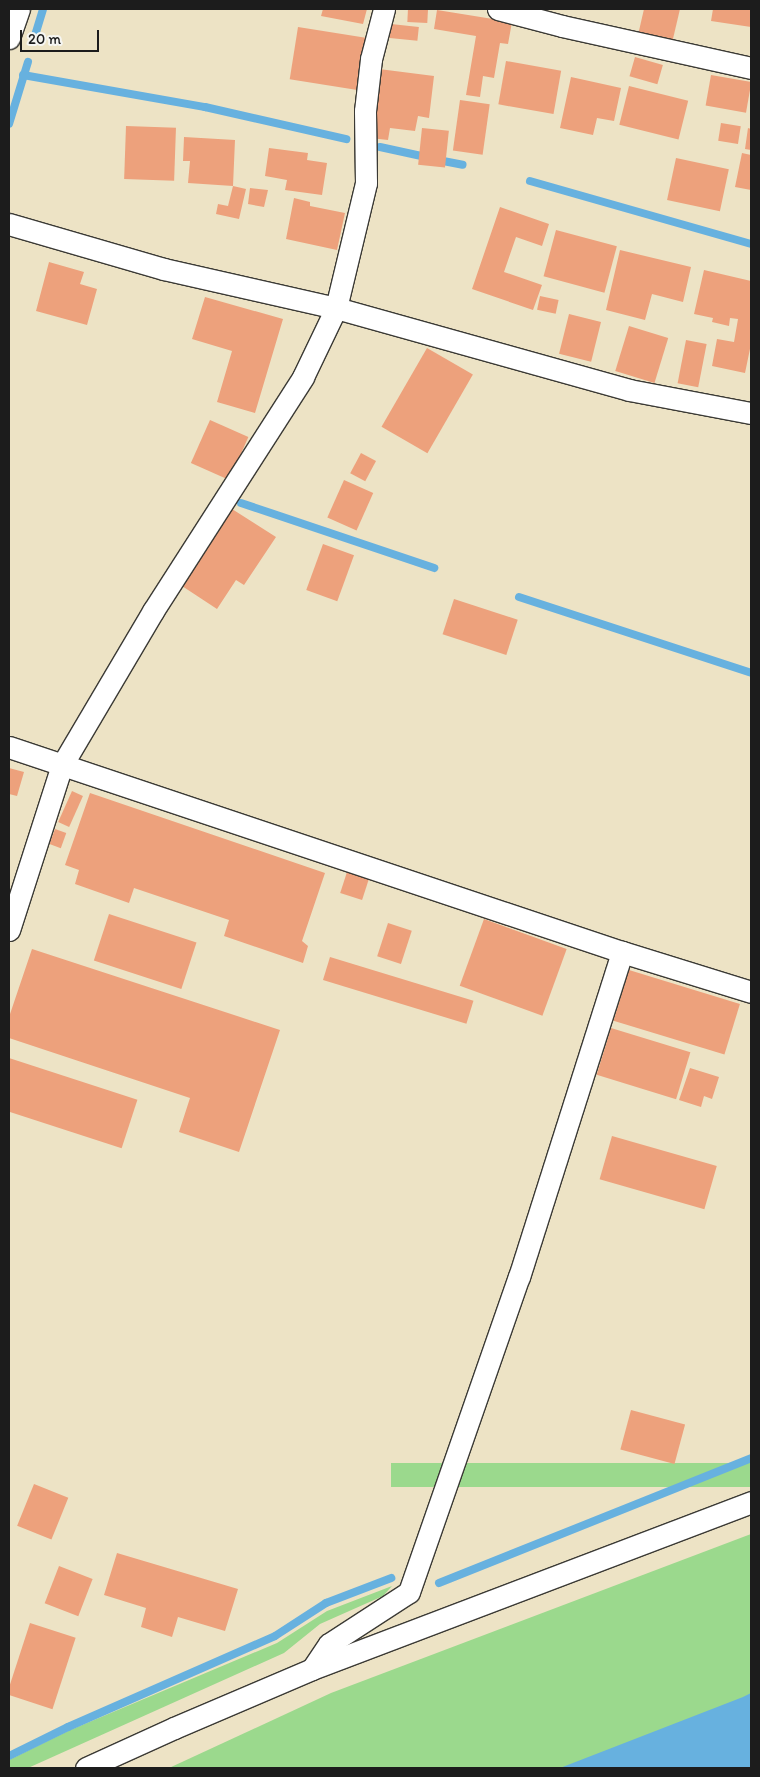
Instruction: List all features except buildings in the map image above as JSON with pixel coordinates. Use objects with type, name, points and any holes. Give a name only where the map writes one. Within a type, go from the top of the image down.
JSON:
[{"type":"street","points":[[9,38],[19,9]]},
{"type":"street","points":[[9,930],[62,765],[152,610],[303,377],[336,308],[366,183],[364,111],[371,59],[384,9]]},
{"type":"street","points":[[498,9],[562,26],[751,68]]},
{"type":"street","points":[[9,224],[164,269],[336,308],[629,390],[751,413]]},
{"type":"street","points":[[9,748],[622,952],[751,992]]},
{"type":"street","points":[[312,1669],[329,1644],[409,1592],[519,1277],[622,952]]},
{"type":"street","points":[[86,1768],[312,1669],[751,1502]]},
{"type":"green space","points":[[391,1463],[751,1463],[751,1487],[391,1487]]},
{"type":"green space","points":[[751,1534],[751,1733],[651,1768],[169,1768],[331,1693]]},
{"type":"green space","points":[[392,1586],[383,1596],[320,1624],[284,1653],[28,1768],[9,1768],[9,1760],[68,1731],[277,1643],[327,1611]]},
{"type":"water","points":[[751,1693],[751,1768],[560,1768],[743,1697]]},
{"type":"waterway","points":[[33,42],[43,9]]},
{"type":"waterway","points":[[9,124],[28,62]]},
{"type":"waterway","points":[[23,75],[205,107],[346,139]]},
{"type":"waterway","points":[[380,147],[426,157]]},
{"type":"waterway","points":[[438,160],[463,165]]},
{"type":"waterway","points":[[530,181],[751,244]]},
{"type":"waterway","points":[[241,503],[434,568]]},
{"type":"waterway","points":[[519,597],[751,673]]},
{"type":"waterway","points":[[439,1583],[751,1458]]},
{"type":"waterway","points":[[9,1756],[68,1727],[275,1636],[326,1603],[391,1578]]}]
